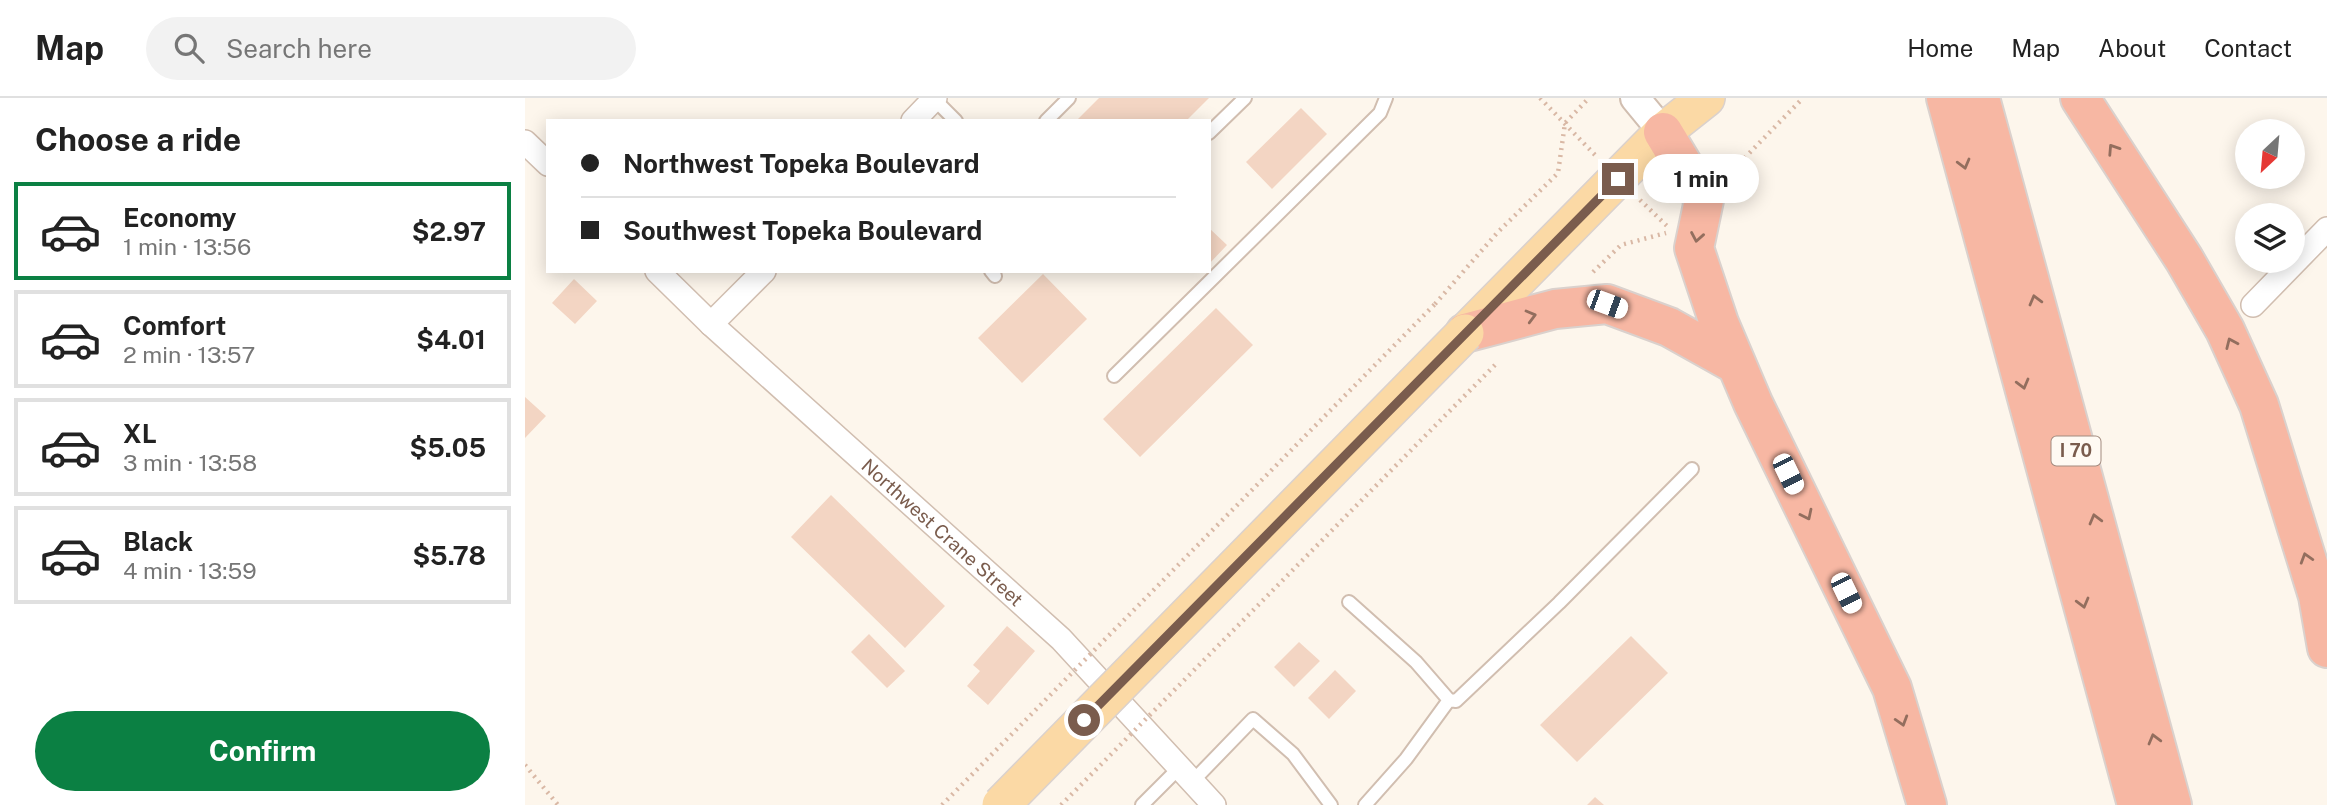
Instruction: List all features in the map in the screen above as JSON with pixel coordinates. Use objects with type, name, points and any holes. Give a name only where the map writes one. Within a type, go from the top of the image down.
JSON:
[{"type":"highway","name":"I 70","points":[[1946,98],[2137,805]]},
{"type":"highway","name":"I 70","points":[[1980,98],[2172,805]]},
{"type":"highway","points":[[2080,98],[2184,259],[2225,330],[2253,393],[2318,596],[2327,648]]},
{"type":"highway","points":[[1663,132],[1704,200],[1694,248],[1719,323],[1753,403],[1892,688],[1927,805]]},
{"type":"highway","points":[[1465,333],[1555,309],[1607,304],[1669,327],[1737,365]]},
{"type":"main road","points":[[1000,805],[1663,132],[1706,98]]},
{"type":"street","points":[[1635,98],[1663,132]]},
{"type":"street","points":[[915,119],[935,99]]},
{"type":"street","points":[[525,142],[546,162]]},
{"type":"street","points":[[2253,305],[2327,229]]},
{"type":"street","name":"Northwest Crane Street","points":[[659,273],[711,324],[1061,639],[1214,805]]},
{"type":"street","points":[[711,324],[762,273]]},
{"type":"lane","points":[[1048,119],[1069,98]]},
{"type":"lane","points":[[1211,131],[1245,98]]},
{"type":"lane","points":[[1114,376],[1380,113],[1386,98]]},
{"type":"lane","points":[[935,99],[954,119]]},
{"type":"lane","points":[[1349,602],[1416,662],[1449,700],[1456,701],[1559,603],[1692,469]]},
{"type":"lane","points":[[1365,805],[1406,759],[1449,700]]},
{"type":"lane","points":[[1142,805],[1186,775],[1253,719],[1293,754],[1331,805]]},
{"type":"path","points":[[943,805],[1435,304],[1497,233],[1558,173],[1565,123],[1589,98]]},
{"type":"path","points":[[1593,272],[1621,245],[1672,231],[1803,98]]},
{"type":"path","points":[[1061,805],[1504,356]]},
{"type":"path","points":[[525,765],[558,805]]},
{"type":"building","points":[[1099,98],[1209,98],[1188,119],[1078,119]]},
{"type":"building","points":[[1301,108],[1327,134],[1272,189],[1246,162]]},
{"type":"building","points":[[1211,230],[1227,245],[1211,262]]},
{"type":"building","points":[[1043,274],[1087,319],[1022,383],[978,338]]},
{"type":"building","points":[[574,279],[597,301],[575,324],[552,303]]},
{"type":"building","points":[[1216,308],[1253,345],[1140,457],[1103,419]]},
{"type":"building","points":[[525,397],[546,416],[525,438]]},
{"type":"building","points":[[831,495],[945,606],[905,648],[791,537]]},
{"type":"building","points":[[1007,626],[1035,651],[988,705],[967,686],[980,671],[973,665]]},
{"type":"building","points":[[869,634],[905,671],[887,688],[851,652]]},
{"type":"building","points":[[1631,636],[1668,673],[1577,762],[1540,725]]},
{"type":"building","points":[[1299,642],[1320,661],[1294,687],[1274,667]]},
{"type":"building","points":[[1335,670],[1356,691],[1329,719],[1308,698]]},
{"type":"building","points":[[1595,797],[1604,805],[1587,805]]},
{"type":"route","points":[[1084,720],[1618,179]]}]
